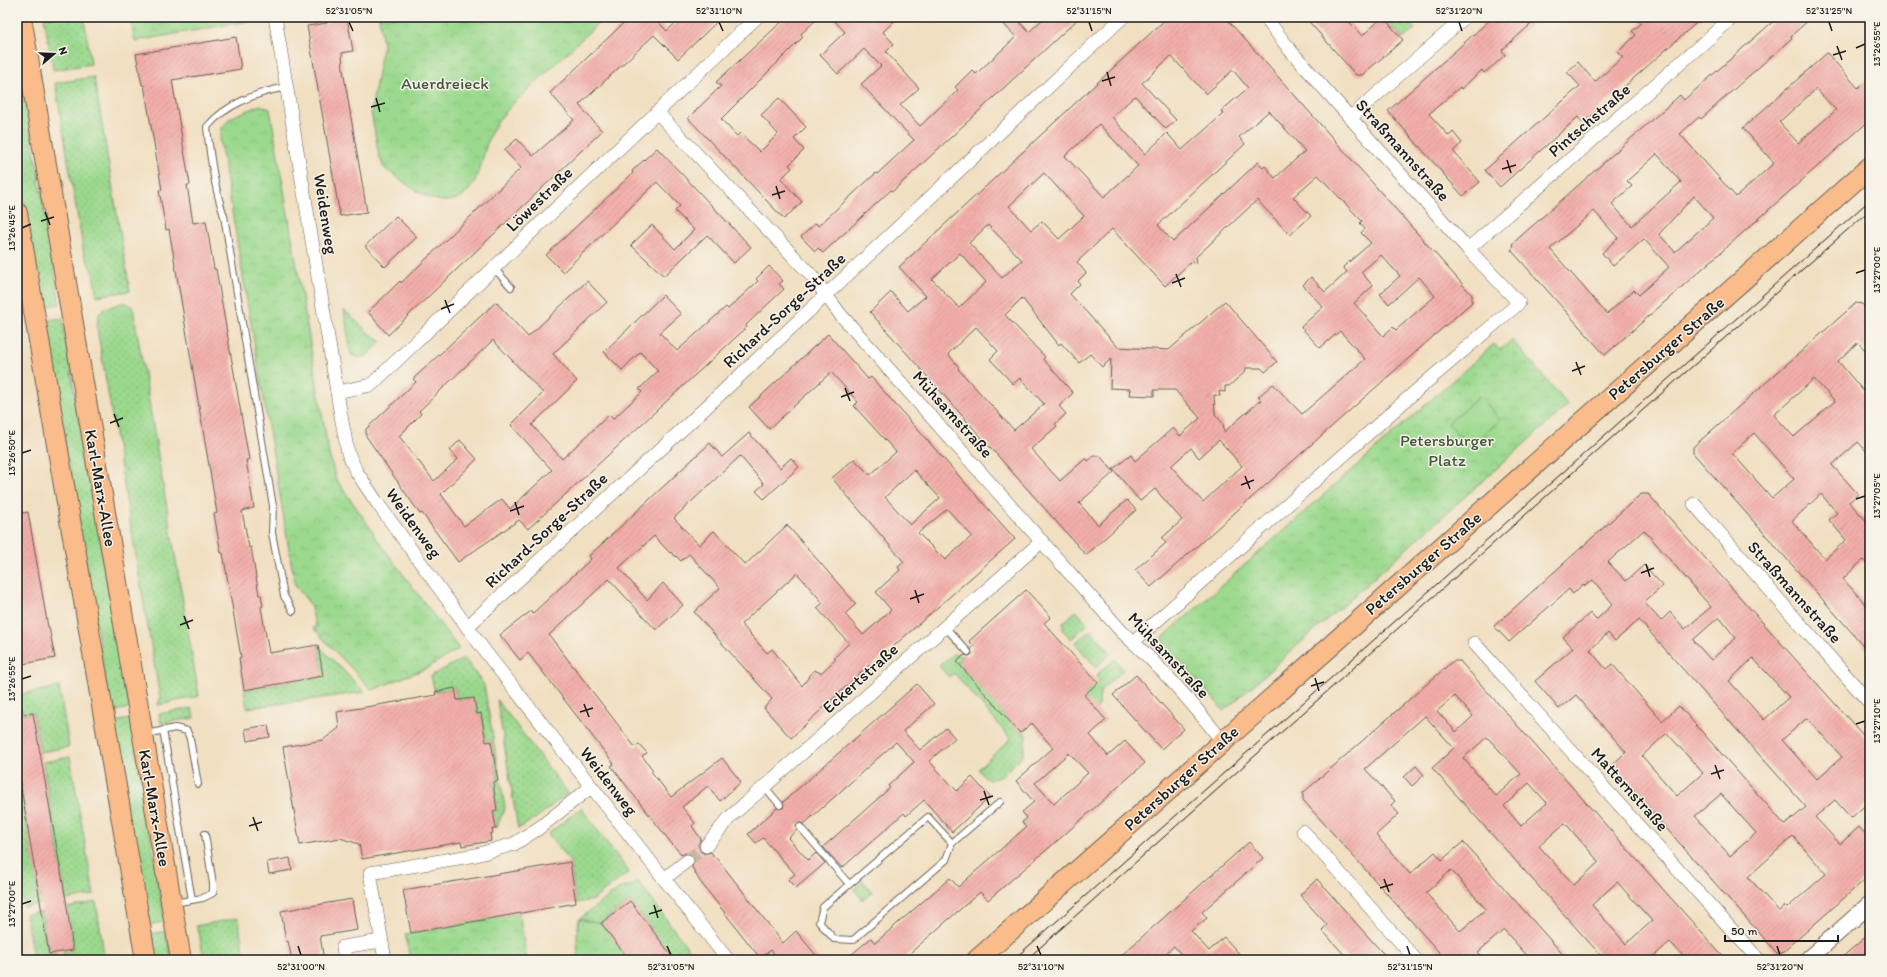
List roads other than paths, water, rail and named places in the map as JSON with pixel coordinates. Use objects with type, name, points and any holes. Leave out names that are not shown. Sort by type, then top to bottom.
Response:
[{"type":"main road","name":"Karl-Marx-Allee","points":[[21,17],[181,960]]},
{"type":"main road","name":"Petersburger Straße","points":[[977,960],[1870,167]]},
{"type":"main road","name":"Karl-Marx-Allee","points":[[17,213],[146,960]]},
{"type":"street","name":"Weidenweg","points":[[275,17],[337,392],[348,453],[356,470],[378,504],[467,626],[591,787],[728,960]]},
{"type":"street","name":"Löwestraße","points":[[337,392],[370,384],[757,17]]},
{"type":"street","name":"Richard-Sorge-Straße","points":[[467,626],[537,564],[826,296],[1123,17]]},
{"type":"street","name":"Straßmannstraße","points":[[1133,642],[1416,391],[1519,303],[1468,249],[1350,118],[1290,50],[1265,17]]},
{"type":"street","points":[[1350,118],[1465,17]]},
{"type":"street","name":"Pintschstraße","points":[[1468,249],[1733,17]]},
{"type":"street","name":"Mühsamstraße","points":[[657,112],[812,276],[840,314],[1122,632],[1206,720],[1222,741]]},
{"type":"street","name":"Straßmannstraße","points":[[1694,504],[1870,703]]},
{"type":"street","name":"Eckertstraße","points":[[706,846],[726,823],[765,787],[1042,541]]},
{"type":"street","name":"Matternstraße","points":[[1474,642],[1759,960]]},
{"type":"street","points":[[384,960],[370,873],[476,855],[514,844],[539,828],[591,787]]},
{"type":"street","points":[[1303,832],[1416,960]]},
{"type":"street","points":[[664,879],[687,861]]},
{"type":"street","points":[[1807,960],[1870,904]]},
{"type":"street","points":[[345,960],[343,948],[381,941]]},
{"type":"lane","points":[[286,87],[266,90],[240,102],[215,117],[207,127],[212,168],[217,196],[224,216],[273,506],[272,533],[284,596],[293,611]]},
{"type":"lane","points":[[493,267],[511,287]]},
{"type":"lane","points":[[945,627],[968,652]]},
{"type":"lane","points":[[143,734],[180,728],[187,731],[190,739],[198,784]]},
{"type":"lane","points":[[163,730],[192,900]]},
{"type":"lane","points":[[765,787],[780,805]]},
{"type":"lane","points":[[952,843],[928,817],[823,907],[819,922],[834,939],[853,940],[946,860],[952,843],[1000,802]]},
{"type":"lane","points":[[800,828],[849,884]]},
{"type":"lane","points":[[171,904],[203,898],[213,893],[213,884],[205,834]]},
{"type":"tunnel","points":[[687,861],[706,846]]},
{"type":"tram line","points":[[1013,960],[1870,200]]},
{"type":"tram line","points":[[1026,960],[1644,409],[1870,210]]},
{"type":"park label","name":"Auerdreieck","points":[[445,83]]},
{"type":"park label","name":"Petersburger Platz","points":[[1447,450]]}]
